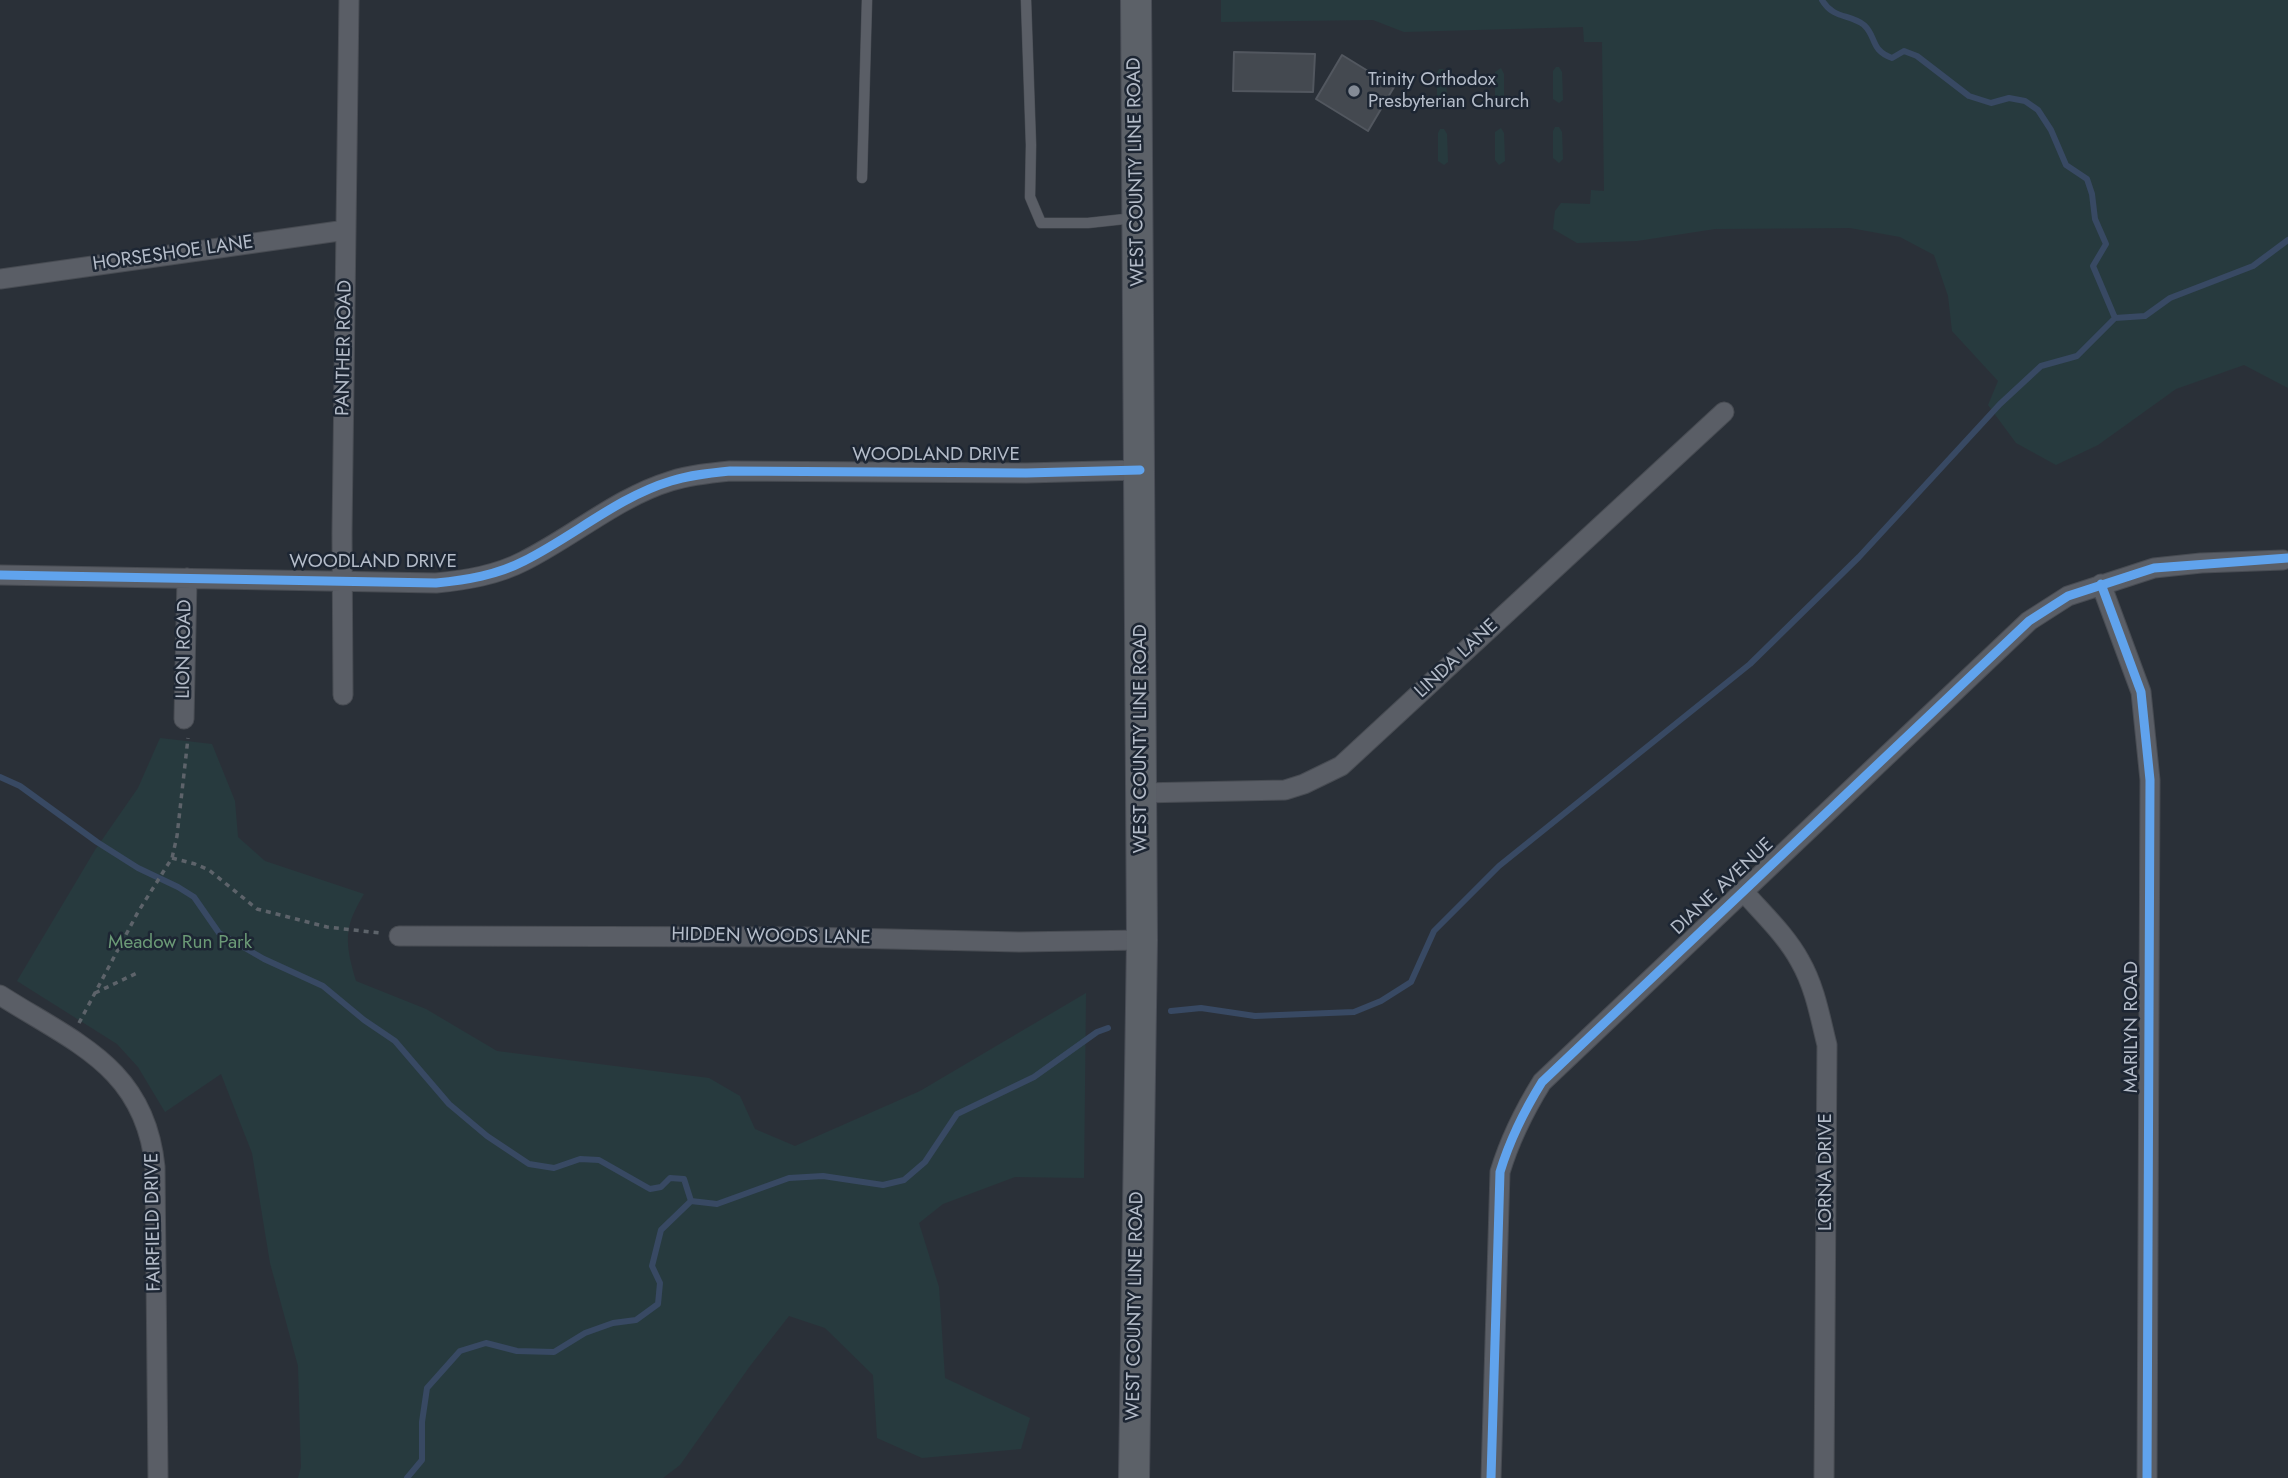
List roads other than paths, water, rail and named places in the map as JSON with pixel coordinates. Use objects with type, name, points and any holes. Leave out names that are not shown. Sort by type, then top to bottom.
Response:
[{"type":"main road","name":"WEST COUNTY LINE ROAD","points":[[1134,1478],[1142,940],[1136,0]]},
{"type":"street","name":"PANTHER ROAD","points":[[343,695],[349,0]]},
{"type":"street","name":"HORSESHOE LANE","points":[[0,279],[346,230]]},
{"type":"street","name":"LINDA LANE","points":[[1140,793],[1285,790],[1341,766],[1724,412]]},
{"type":"street","name":"WOODLAND DRIVE","points":[[0,575],[436,583],[466,580],[524,561],[642,492],[700,474],[730,471],[1140,470]]},
{"type":"street","name":"DIANE AVENUE","points":[[1491,1478],[1500,1172],[1508,1144],[1542,1082],[2029,621],[2068,596],[2154,568],[2283,560]]},
{"type":"street","name":"LION ROAD","points":[[184,719],[187,578]]},
{"type":"street","name":"MARILYN ROAD","points":[[2101,584],[2141,692],[2150,780],[2147,1478]]},
{"type":"street","name":"LORNA DRIVE","points":[[1744,892],[1801,961],[1815,995],[1827,1045],[1824,1478]]},
{"type":"street","name":"HIDDEN WOODS LANE","points":[[399,936],[805,937],[1019,942],[1142,940]]},
{"type":"street","name":"FAIRFIELD DRIVE","points":[[0,995],[101,1060],[128,1088],[145,1119],[153,1146],[155,1167],[158,1478]]},
{"type":"lane","points":[[862,178],[867,0]]},
{"type":"lane","points":[[1026,0],[1030,197],[1041,223],[1088,223],[1138,217]]},
{"type":"waterway","points":[[1822,0],[1836,13],[1864,25],[1885,55],[1892,58],[1904,51],[1917,56],[1969,96],[1991,103],[2009,98],[2025,101],[2038,110],[2051,130],[2066,165],[2087,179],[2095,219],[2106,244],[2093,266],[2115,318]]},
{"type":"waterway","points":[[1171,1011],[1201,1008],[1255,1016],[1354,1012],[1381,1001],[1411,982],[1434,931],[1499,866],[1750,664],[1859,557],[2000,404],[2041,366],[2077,356],[2115,318],[2145,316],[2170,298],[2253,266],[2288,240]]},
{"type":"waterway","points":[[0,777],[20,786],[138,868],[194,897],[219,933],[264,959],[323,986],[364,1020],[395,1041],[449,1104],[487,1136],[529,1164],[554,1168],[580,1159],[599,1160],[650,1189],[661,1187],[670,1178],[684,1179],[691,1201]]},
{"type":"waterway","points":[[407,1478],[422,1460],[422,1422],[427,1388],[460,1351],[486,1343],[517,1351],[554,1352],[585,1333],[613,1323],[636,1320],[658,1304],[660,1283],[652,1266],[661,1230],[691,1201],[717,1204],[789,1178],[823,1176],[883,1185],[904,1180],[925,1162],[957,1114],[1034,1077],[1097,1032],[1108,1028]]},
{"type":"place","name":"Trinity Orthodox Presbyterian Church","points":[[1354,91]]},
{"type":"park label","name":"Meadow Run Park","points":[[180,943]]}]
